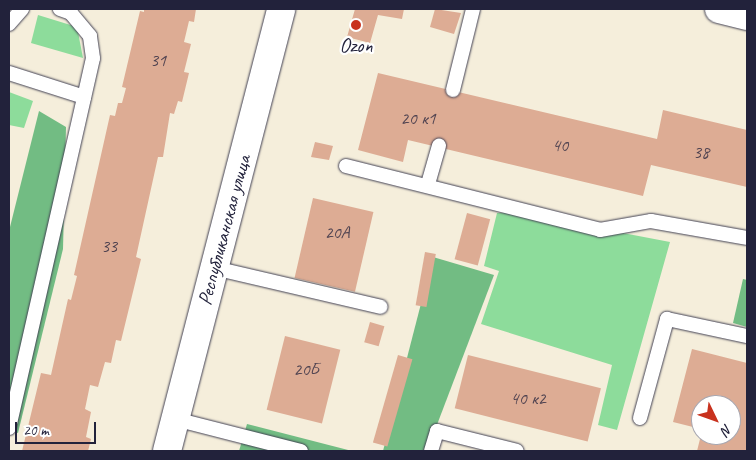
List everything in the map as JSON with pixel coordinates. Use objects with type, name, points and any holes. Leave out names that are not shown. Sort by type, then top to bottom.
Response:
[{"type":"street","name":"Республиканская улица","points":[[166,451],[281,9]]},
{"type":"lane","points":[[9,428],[93,58],[90,36],[71,13],[60,9]]},
{"type":"lane","points":[[453,90],[473,9]]},
{"type":"lane","points":[[9,73],[84,97]]},
{"type":"lane","points":[[428,184],[439,146]]},
{"type":"lane","points":[[346,166],[428,184],[600,230],[651,221],[747,238]]},
{"type":"lane","points":[[214,268],[381,307]]},
{"type":"lane","points":[[640,418],[667,319],[747,336]]},
{"type":"lane","points":[[175,419],[301,451]]},
{"type":"lane","points":[[431,451],[436,432],[517,451]]},
{"type":"green space","points":[[38,15],[77,27],[83,58],[31,43]]},
{"type":"green space","points":[[9,92],[33,101],[24,128],[9,125]]},
{"type":"green space","points":[[39,111],[66,127],[63,249],[18,433],[9,430],[9,231]]},
{"type":"green space","points":[[513,212],[670,242],[617,430],[598,425],[612,365],[481,324],[499,271],[484,266],[497,213]]},
{"type":"green space","points":[[433,257],[494,275],[427,451],[383,451]]},
{"type":"green space","points":[[743,279],[747,280],[747,327],[733,323]]},
{"type":"green space","points":[[247,424],[352,451],[239,451]]},
{"type":"building","points":[[144,9],[196,9],[194,22],[189,21],[184,42],[191,44],[184,72],[189,73],[182,102],[178,101],[174,114],[170,113],[163,157],[158,157],[136,257],[141,259],[121,341],[116,340],[111,363],[105,362],[98,387],[90,385],[85,409],[91,412],[86,437],[91,439],[88,451],[22,451],[41,373],[51,375],[68,299],[71,300],[77,276],[74,275],[110,115],[115,116],[118,103],[122,103],[126,88],[122,87],[140,11],[144,12]]},
{"type":"building","points":[[355,9],[404,9],[402,19],[378,15],[370,43],[347,37]]},
{"type":"building","points":[[435,9],[461,13],[454,34],[430,27]]},
{"type":"building","points":[[378,73],[657,139],[663,110],[747,130],[747,187],[651,165],[643,196],[408,140],[403,162],[358,150]]},
{"type":"building","points":[[315,142],[333,146],[329,160],[311,157]]},
{"type":"building","points":[[313,198],[373,212],[355,292],[295,278]]},
{"type":"building","points":[[467,213],[490,219],[478,266],[455,259]]},
{"type":"building","points":[[425,252],[436,254],[426,307],[416,305]]},
{"type":"building","points":[[370,322],[384,326],[379,346],[364,342]]},
{"type":"building","points":[[285,336],[340,350],[322,424],[267,410]]},
{"type":"building","points":[[692,349],[747,363],[747,451],[697,451],[698,445],[741,445],[741,395],[691,395],[691,426],[673,422]]},
{"type":"building","points":[[398,355],[412,359],[387,447],[373,442]]},
{"type":"building","points":[[468,355],[601,388],[588,442],[455,408]]},
{"type":"place","name":"Ozon","points":[[356,25]]}]
